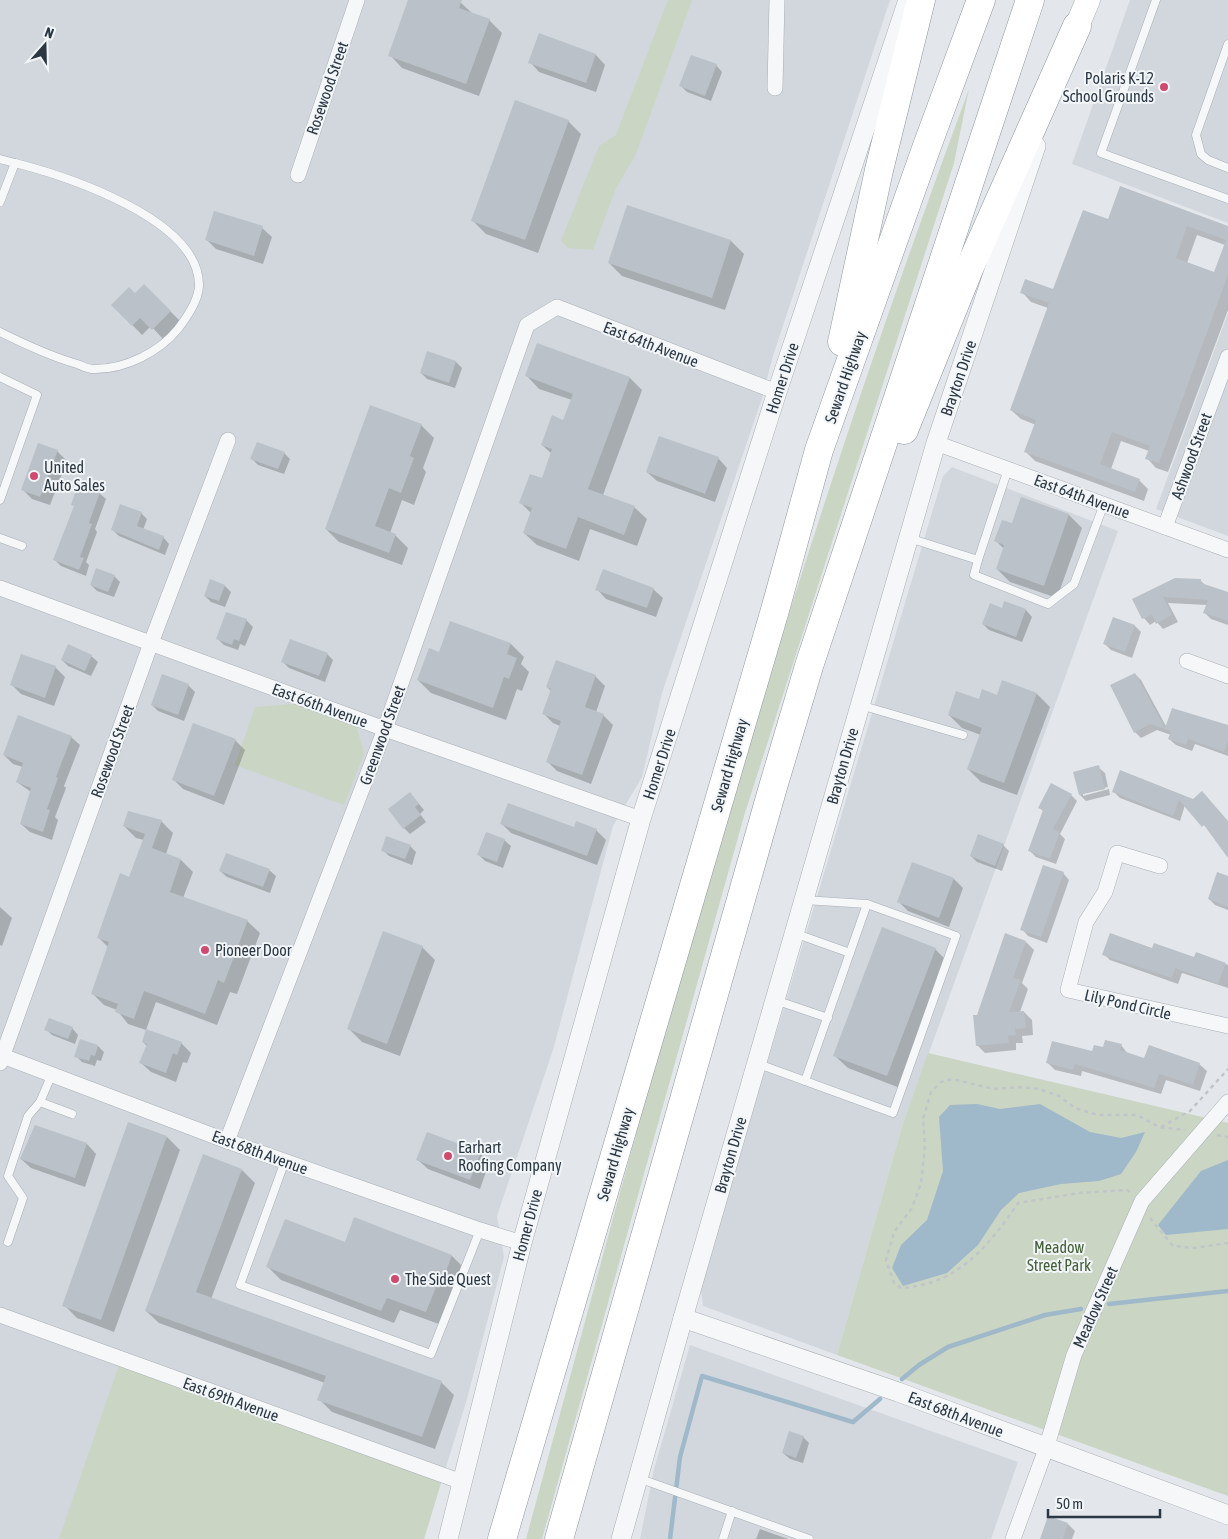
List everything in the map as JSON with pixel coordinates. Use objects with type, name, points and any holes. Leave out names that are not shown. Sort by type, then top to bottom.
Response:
[{"type":"highway","points":[[819,450],[879,170],[921,0]]},
{"type":"highway","name":"Seward Highway","points":[[502,1539],[772,620],[819,450],[981,0]]},
{"type":"highway","points":[[559,1539],[809,666],[1030,0]]},
{"type":"highway","points":[[809,666],[969,269],[1077,26]]},
{"type":"main road","name":"Brayton Drive","points":[[1077,26],[1088,0]]},
{"type":"street","name":"Rosewood Street","points":[[298,175],[357,0]]},
{"type":"street","points":[[775,88],[777,0]]},
{"type":"street","name":"Homer Drive","points":[[448,1539],[522,1243],[641,819],[777,392],[908,0]]},
{"type":"street","name":"Brayton Drive","points":[[621,1539],[756,1063],[936,443],[1077,26]]},
{"type":"street","name":"East 64th Avenue","points":[[527,325],[557,307],[777,392]]},
{"type":"street","name":"Greenwood Street","points":[[227,1141],[385,729],[527,325]]},
{"type":"street","name":"Ashwood Street","points":[[1165,527],[1228,357]]},
{"type":"street","name":"Rosewood Street","points":[[1,1058],[151,643],[228,440]]},
{"type":"street","name":"East 64th Avenue","points":[[936,443],[1228,550]]},
{"type":"street","name":"East 66th Avenue","points":[[0,588],[385,729],[641,819]]},
{"type":"street","points":[[1187,661],[1228,676]]},
{"type":"street","name":"Lily Pond Circle","points":[[1160,866],[1117,853],[1105,892],[1086,922],[1068,990],[1228,1026]]},
{"type":"street","name":"East 68th Avenue","points":[[1,1058],[52,1074],[227,1141],[522,1243]]},
{"type":"street","name":"Meadow Street","points":[[1013,1539],[1046,1449],[1074,1355],[1140,1206],[1228,1102]]},
{"type":"street","name":"East 69th Avenue","points":[[0,1315],[462,1482]]},
{"type":"street","name":"East 68th Avenue","points":[[683,1318],[898,1392],[1046,1449],[1228,1515]]},
{"type":"lane","points":[[1156,0],[1101,153],[1228,200]]},
{"type":"lane","points":[[1228,44],[1196,135],[1201,154],[1208,160],[1228,168]]},
{"type":"lane","points":[[0,159],[42,169],[107,193],[152,217],[186,251],[196,268],[199,285],[192,308],[177,330],[154,352],[118,366],[94,370],[46,354],[0,332]]},
{"type":"lane","points":[[0,202],[16,163]]},
{"type":"lane","points":[[0,378],[37,395],[0,500]]},
{"type":"lane","points":[[1008,469],[974,575],[1048,604],[1074,584],[1104,504]]},
{"type":"lane","points":[[0,538],[22,546]]},
{"type":"lane","points":[[908,538],[978,560]]},
{"type":"lane","points":[[860,705],[963,735]]},
{"type":"lane","points":[[756,1063],[893,1113],[956,936],[867,904],[804,900]]},
{"type":"lane","points":[[805,1081],[867,904]]},
{"type":"lane","points":[[794,934],[850,953]]},
{"type":"lane","points":[[775,1000],[828,1018]]},
{"type":"lane","points":[[8,1242],[23,1198],[8,1176],[28,1116],[40,1102],[52,1074]]},
{"type":"lane","points":[[40,1102],[72,1114]]},
{"type":"lane","points":[[285,1161],[240,1285],[430,1354],[480,1230]]},
{"type":"lane","points":[[638,1478],[809,1539]]},
{"type":"lane","points":[[723,1539],[732,1511]]},
{"type":"path","points":[[1228,1068],[1190,1111],[1159,1127],[1138,1114],[1098,1115],[1076,1108],[1059,1096],[1039,1089],[1020,1087],[994,1089],[952,1079],[941,1082],[931,1092],[923,1119],[922,1132],[925,1146],[921,1183],[912,1208],[894,1232],[886,1260],[894,1283],[901,1288],[918,1288],[943,1278],[963,1267],[982,1252],[1018,1203],[1079,1192],[1127,1190],[1173,1246],[1194,1248],[1228,1243]]},
{"type":"shaded area","points":[[0,0],[890,0],[773,356],[762,398],[662,693],[642,777],[613,826],[553,1050],[497,1216],[504,1257],[467,1399],[424,1539],[0,1539]]},
{"type":"shaded area","name":"Polaris K-12 School Grounds","points":[[1130,0],[1228,0],[1228,223],[1072,164]]},
{"type":"shaded area","points":[[1228,313],[1228,536],[1156,509]]},
{"type":"shaded area","points":[[952,467],[1118,531],[901,1130],[837,1355],[703,1306],[700,1283],[758,1078],[763,1077],[943,476]]},
{"type":"shaded area","points":[[690,1345],[1018,1462],[991,1539],[640,1539],[654,1469]]},
{"type":"green space","points":[[668,0],[692,0],[636,154],[616,188],[593,250],[568,248],[561,241],[599,146],[616,135]]},
{"type":"green space","points":[[969,89],[954,163],[744,816],[542,1539],[526,1539],[655,1066],[764,695],[819,521],[877,348]]},
{"type":"green space","points":[[294,704],[356,725],[364,754],[344,805],[235,765],[255,707]]},
{"type":"green space","name":"Meadow Street Park","points":[[928,1053],[1228,1123],[1228,1496],[837,1355],[901,1130]]},
{"type":"green space","points":[[120,1362],[442,1478],[424,1539],[59,1539]]},
{"type":"water","points":[[977,1104],[1000,1109],[1040,1104],[1090,1132],[1121,1138],[1145,1132],[1136,1152],[1121,1174],[1099,1181],[1061,1184],[1019,1193],[1001,1210],[978,1245],[947,1273],[903,1286],[892,1268],[901,1245],[927,1220],[943,1171],[939,1117],[950,1105]]},
{"type":"water","points":[[1228,1160],[1228,1229],[1166,1235],[1158,1225],[1201,1171]]},
{"type":"building","points":[[408,0],[462,0],[459,8],[490,19],[466,84],[388,56]]},
{"type":"building","points":[[539,33],[596,54],[586,83],[528,63]]},
{"type":"building","points":[[691,55],[717,64],[705,96],[679,86]]},
{"type":"building","points":[[515,100],[569,120],[525,240],[471,221]]},
{"type":"building","points":[[1120,186],[1228,226],[1228,275],[1159,463],[1145,459],[1150,446],[1112,432],[1100,464],[1140,479],[1135,492],[1024,452],[1036,420],[1010,410],[1049,303],[1020,293],[1025,279],[1053,289],[1083,210],[1108,219]],"holes":[[[1187,226],[1226,240],[1214,272],[1176,258]]]},
{"type":"building","points":[[627,205],[731,240],[712,298],[608,263]]},
{"type":"building","points":[[214,211],[263,226],[254,256],[205,240]]},
{"type":"building","points":[[144,284],[171,311],[152,330],[140,318],[132,326],[111,305],[129,287],[135,293]]},
{"type":"building","points":[[537,343],[630,377],[588,489],[635,506],[624,535],[578,517],[566,549],[523,533],[532,508],[519,503],[530,474],[542,478],[552,449],[541,445],[552,415],[563,420],[573,394],[525,376]]},
{"type":"building","points":[[427,351],[456,361],[449,383],[420,373]]},
{"type":"building","points":[[370,405],[422,424],[410,456],[414,458],[401,493],[389,488],[375,526],[396,534],[389,553],[325,529]]},
{"type":"building","points":[[659,436],[719,457],[705,494],[646,472]]},
{"type":"building","points":[[257,442],[285,452],[278,469],[250,459]]},
{"type":"building","points":[[38,443],[58,450],[40,497],[21,490]]},
{"type":"building","points":[[78,484],[100,492],[89,523],[92,524],[80,557],[84,558],[79,570],[53,560],[74,506],[71,505]]},
{"type":"building","points":[[1021,497],[1069,514],[1044,586],[996,569],[1004,545],[994,541],[1002,520],[1012,523]]},
{"type":"building","points":[[120,504],[142,512],[137,526],[164,536],[159,550],[111,530]]},
{"type":"building","points":[[96,568],[115,575],[108,592],[90,585]]},
{"type":"building","points":[[603,569],[654,588],[647,608],[595,590]]},
{"type":"building","points":[[1175,578],[1201,579],[1201,583],[1228,592],[1228,621],[1203,613],[1208,600],[1163,597],[1172,615],[1156,624],[1152,615],[1142,619],[1132,599]]},
{"type":"building","points":[[210,579],[225,585],[219,601],[204,596]]},
{"type":"building","points":[[1004,601],[1026,609],[1016,637],[982,624],[990,603],[1002,608]]},
{"type":"building","points":[[226,612],[247,619],[239,641],[234,639],[232,645],[216,639]]},
{"type":"building","points":[[1113,617],[1135,625],[1125,652],[1103,644]]},
{"type":"building","points":[[450,621],[511,643],[507,654],[517,658],[509,679],[504,677],[493,708],[417,680],[429,648],[439,652]]},
{"type":"building","points":[[290,639],[328,653],[319,676],[281,662]]},
{"type":"building","points":[[68,644],[92,655],[85,671],[61,660]]},
{"type":"building","points":[[21,654],[56,666],[45,698],[10,685]]},
{"type":"building","points":[[556,660],[596,675],[585,707],[604,714],[582,775],[546,762],[561,721],[542,714],[551,689],[546,687]]},
{"type":"building","points":[[1135,673],[1165,728],[1172,708],[1228,725],[1228,741],[1224,752],[1188,739],[1186,745],[1168,739],[1171,731],[1150,724],[1134,733],[1110,685]]},
{"type":"building","points":[[162,674],[189,684],[178,715],[151,705]]},
{"type":"building","points":[[1002,680],[1037,693],[1004,783],[967,769],[982,728],[948,715],[956,691],[979,699],[982,689],[997,695]]},
{"type":"building","points":[[18,715],[72,736],[56,777],[58,778],[47,809],[50,810],[43,832],[20,824],[31,788],[16,782],[23,763],[3,755]]},
{"type":"building","points":[[193,723],[236,739],[214,796],[172,780]]},
{"type":"building","points":[[1099,765],[1105,789],[1079,795],[1073,772]]},
{"type":"building","points":[[1120,770],[1193,799],[1202,791],[1228,821],[1228,858],[1204,825],[1202,827],[1179,800],[1173,816],[1112,792]]},
{"type":"building","points":[[1051,783],[1072,794],[1053,829],[1060,832],[1050,859],[1028,851],[1043,810],[1038,808]]},
{"type":"building","points":[[410,792],[419,804],[415,807],[421,815],[403,829],[388,809]]},
{"type":"building","points":[[508,803],[574,827],[576,821],[597,829],[587,856],[500,824]]},
{"type":"building","points":[[128,811],[162,820],[152,848],[181,859],[170,892],[248,920],[224,983],[218,980],[205,1014],[144,991],[134,1019],[115,1012],[118,1004],[91,994],[109,942],[97,938],[120,873],[129,877],[145,834],[123,826]]},
{"type":"building","points":[[486,832],[505,839],[497,862],[477,855]]},
{"type":"building","points":[[978,834],[1004,844],[995,866],[970,856]]},
{"type":"building","points":[[386,836],[411,845],[405,859],[381,851]]},
{"type":"building","points":[[226,853],[270,869],[263,887],[219,871]]},
{"type":"building","points":[[912,862],[954,878],[939,918],[897,902]]},
{"type":"building","points":[[1043,865],[1064,872],[1041,937],[1020,930]]},
{"type":"building","points":[[1217,872],[1228,876],[1228,907],[1208,899]]},
{"type":"building","points":[[882,927],[936,948],[887,1076],[833,1056]]},
{"type":"building","points":[[383,931],[423,946],[387,1044],[347,1029]]},
{"type":"building","points":[[1005,933],[1026,941],[1013,978],[1021,980],[1009,1012],[1024,1011],[1026,1028],[1015,1029],[1016,1035],[1008,1036],[1009,1043],[976,1046],[973,1015],[977,1015]]},
{"type":"building","points":[[1110,933],[1152,948],[1154,943],[1194,957],[1196,952],[1226,963],[1218,984],[1175,968],[1172,978],[1102,955]]},
{"type":"building","points":[[49,1018],[73,1027],[68,1039],[44,1030]]},
{"type":"building","points":[[146,1029],[182,1042],[177,1055],[173,1053],[166,1073],[139,1063],[147,1044],[142,1042]]},
{"type":"building","points":[[80,1039],[98,1045],[95,1056],[91,1055],[89,1061],[74,1057]]},
{"type":"building","points":[[1105,1040],[1122,1044],[1120,1050],[1144,1058],[1149,1045],[1200,1063],[1193,1085],[1159,1074],[1154,1088],[1075,1064],[1073,1070],[1046,1063],[1052,1041],[1092,1051],[1094,1045],[1103,1047]]},
{"type":"building","points":[[128,1122],[167,1136],[101,1320],[62,1306]]},
{"type":"building","points":[[35,1125],[87,1143],[75,1178],[20,1159]]},
{"type":"building","name":"Earhart Roofing Company","points":[[427,1132],[481,1152],[470,1180],[416,1160]]},
{"type":"building","points":[[203,1154],[242,1169],[196,1292],[442,1381],[422,1437],[317,1400],[326,1376],[145,1311]]},
{"type":"building","points":[[354,1217],[452,1255],[440,1288],[436,1287],[426,1312],[387,1298],[381,1311],[266,1267],[285,1219],[345,1242]]},
{"type":"building","points":[[789,1431],[804,1436],[796,1458],[782,1453]]},
{"type":"building","points":[[1048,1516],[1068,1523],[1063,1539],[1040,1539]]},
{"type":"waterway","points":[[1109,1304],[1228,1291]]},
{"type":"waterway","points":[[902,1379],[919,1365],[948,1347],[1045,1315],[1081,1309]]},
{"type":"waterway","points":[[670,1539],[680,1457],[702,1376],[853,1422],[880,1399]]},
{"type":"place","name":"Polaris K-12 School Grounds","points":[[1164,87]]},
{"type":"place","name":"United Auto Sales","points":[[34,476]]},
{"type":"place","name":"Pioneer Door","points":[[205,950]]},
{"type":"place","name":"Earhart Roofing Company","points":[[448,1156]]},
{"type":"place","name":"The Side Quest","points":[[395,1279]]}]
